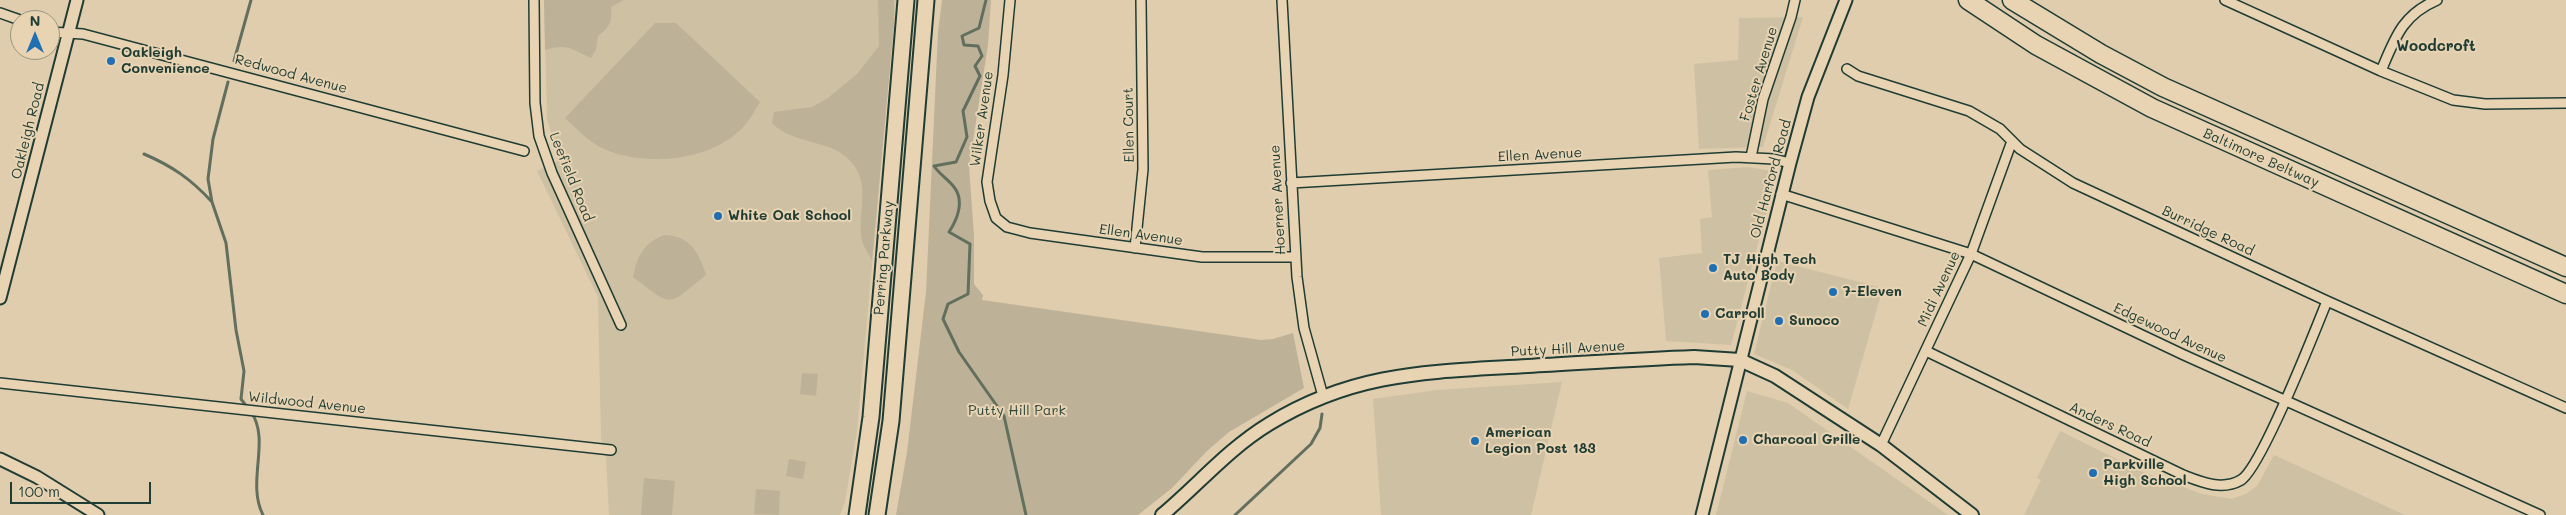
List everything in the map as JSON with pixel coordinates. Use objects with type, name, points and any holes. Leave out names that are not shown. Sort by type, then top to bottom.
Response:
[{"type":"highway","name":"Baltimore Beltway","points":[[1968,0],[2036,45],[2152,108],[2566,294]]},
{"type":"highway","name":"Baltimore Beltway","points":[[2012,0],[2101,54],[2163,87],[2566,267]]},
{"type":"main road","name":"Perring Parkway","points":[[857,515],[867,452],[906,0]]},
{"type":"main road","name":"Perring Parkway","points":[[877,515],[881,499],[891,421],[926,0]]},
{"type":"main road","name":"Putty Hill Avenue","points":[[1162,515],[1239,444],[1274,420],[1323,396],[1378,379],[1411,374],[1709,356],[1740,360],[1791,385],[1881,445],[1972,515]]},
{"type":"main road","points":[[848,515],[867,452]]},
{"type":"main road","points":[[881,499],[881,515]]},
{"type":"street","name":"Oakleigh Road","points":[[0,298],[77,0]]},
{"type":"street","name":"Leefield Road","points":[[534,0],[534,103],[539,136],[552,173],[621,325]]},
{"type":"street","name":"Wilker Avenue","points":[[1010,0],[1003,74],[987,182],[990,201],[996,218],[1015,230]]},
{"type":"street","name":"Ellen Court","points":[[1135,248],[1143,169],[1142,0]]},
{"type":"street","name":"Hoerner Avenue","points":[[1282,0],[1295,257],[1304,328],[1323,396]]},
{"type":"street","name":"Foster Avenue","points":[[1751,157],[1762,99],[1791,17],[1795,0]]},
{"type":"street","name":"Old Harford Road","points":[[1702,515],[1808,97],[1846,0]]},
{"type":"street","points":[[2225,0],[2381,71],[2461,102],[2566,103]]},
{"type":"street","points":[[2381,71],[2402,26],[2422,7],[2437,0]]},
{"type":"street","name":"Redwood Avenue","points":[[60,33],[83,34],[99,38],[524,151]]},
{"type":"street","name":"Burridge Road","points":[[1847,69],[1858,76],[1969,111],[2000,129],[2033,159],[2073,183],[2327,302],[2566,408]]},
{"type":"street","name":"Midi Avenue","points":[[1881,445],[1971,254],[2012,141]]},
{"type":"street","name":"Ellen Avenue","points":[[1291,183],[1751,157],[1790,163]]},
{"type":"street","name":"Edgewood Avenue","points":[[1782,194],[1971,254],[2184,355],[2540,515]]},
{"type":"street","name":"Ellen Avenue","points":[[1015,230],[1218,258],[1295,257]]},
{"type":"street","name":"Anders Road","points":[[1926,351],[2160,464],[2197,480],[2220,485],[2240,481],[2252,469],[2285,400],[2327,302]]},
{"type":"street","name":"Wildwood Avenue","points":[[0,383],[611,450]]},
{"type":"street","points":[[0,459],[37,477],[98,515]]},
{"type":"shaded area","name":"White Oak School","points":[[544,0],[896,0],[857,431],[845,502],[840,515],[609,515],[606,456],[601,438],[598,297],[537,171],[559,160],[547,119]]},
{"type":"shaded area","points":[[1803,17],[1763,147],[1699,149],[1694,64],[1738,60],[1739,18]]},
{"type":"shaded area","points":[[1748,167],[1777,172],[1731,345],[1666,341],[1659,258],[1702,253],[1700,219],[1712,217],[1708,170]]},
{"type":"shaded area","points":[[1777,261],[1883,288],[1848,409],[1792,370],[1754,354]]},
{"type":"shaded area","points":[[1562,382],[1531,515],[1381,515],[1373,399],[1437,390]]},
{"type":"shaded area","points":[[1747,391],[1788,403],[1948,515],[1716,515]]},
{"type":"shaded area","name":"Parkville High School","points":[[2060,431],[2145,473],[2202,494],[2231,499],[2246,494],[2257,486],[2274,455],[2405,515],[2024,515],[2041,480],[2037,478]]},
{"type":"green space","points":[[544,0],[624,0],[611,7],[609,24],[598,36],[596,50],[591,58],[564,47],[545,50]]},
{"type":"green space","points":[[878,0],[894,0],[894,24],[872,261],[863,244],[861,234],[861,183],[859,173],[853,164],[835,150],[791,135],[772,123],[774,112],[812,107],[828,98],[857,74],[879,46]]},
{"type":"green space","name":"Putty Hill Park","points":[[942,0],[991,0],[988,45],[969,166],[974,236],[974,284],[983,295],[982,300],[1261,340],[1273,339],[1293,333],[1304,388],[1229,432],[1207,451],[1172,488],[1138,515],[896,515],[907,452],[926,292],[938,32]]},
{"type":"green space","points":[[655,23],[676,23],[760,102],[743,127],[730,139],[713,148],[675,158],[635,158],[616,154],[600,147],[565,118]]},
{"type":"green space","points":[[664,235],[681,238],[687,242],[696,252],[706,275],[676,298],[670,300],[656,294],[633,277],[642,251],[651,242]]},
{"type":"green space","points":[[802,373],[818,374],[816,396],[800,394]]},
{"type":"green space","points":[[789,459],[806,462],[803,479],[786,476]]},
{"type":"green space","points":[[644,478],[675,481],[672,515],[641,515]]},
{"type":"green space","points":[[756,489],[780,491],[779,515],[754,514]]},
{"type":"waterway","points":[[234,61],[251,0]]},
{"type":"waterway","points":[[986,0],[979,28],[962,36],[964,45],[978,46],[982,56],[975,66],[980,76],[963,111],[967,137],[956,162],[934,166],[954,187],[959,198],[959,210],[949,232],[970,244],[968,294],[948,304],[943,319],[959,352],[1004,416],[1026,515]]},
{"type":"waterway","points":[[228,82],[213,139],[208,179],[212,202],[226,243],[236,330],[244,371],[241,399],[247,407]]},
{"type":"waterway","points":[[144,154],[181,174],[212,202]]},
{"type":"waterway","points":[[251,412],[257,423],[259,435],[257,489],[258,502],[263,515]]},
{"type":"waterway","points":[[1235,515],[1311,444],[1320,428],[1322,414]]},
{"type":"place","name":"Oakleigh Convenience","points":[[111,61]]},
{"type":"place","name":"White Oak School","points":[[718,216]]},
{"type":"place","name":"TJ High Tech Auto Body","points":[[1713,268]]},
{"type":"place","name":"7-Eleven","points":[[1833,292]]},
{"type":"place","name":"Carroll","points":[[1705,314]]},
{"type":"place","name":"Sunoco","points":[[1779,321]]},
{"type":"place","name":"Charcoal Grille","points":[[1743,440]]},
{"type":"place","name":"American Legion Post 183","points":[[1475,441]]},
{"type":"place","name":"Parkville High School","points":[[2093,473]]},
{"type":"district","name":"Woodcroft","points":[[2436,46]]}]
